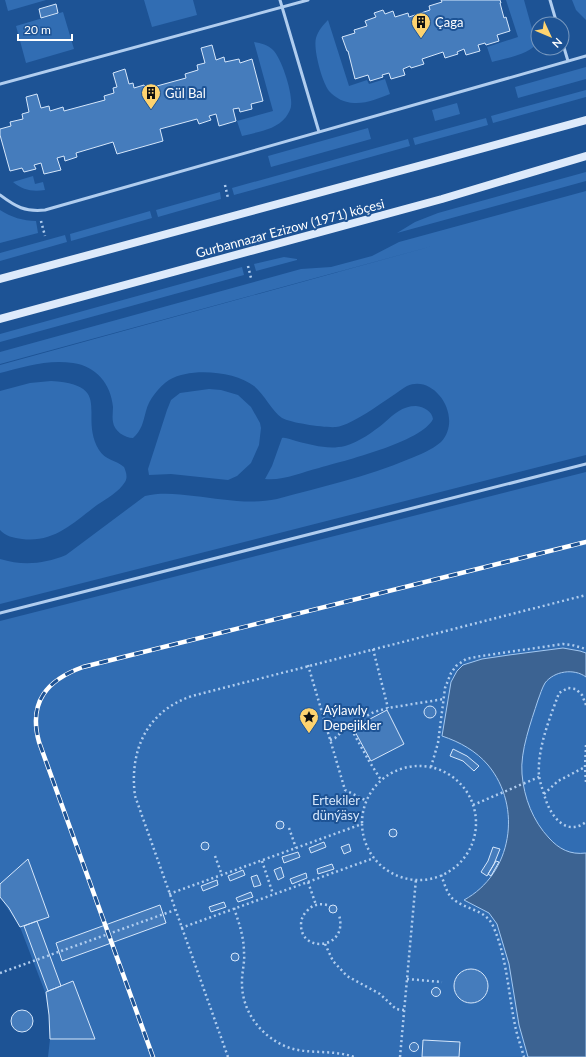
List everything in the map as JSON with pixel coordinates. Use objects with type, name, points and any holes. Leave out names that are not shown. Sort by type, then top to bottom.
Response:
[{"type":"street","name":"Gurbannazar Ezizow (1971) köçesi","points":[[0,279],[586,120]]},
{"type":"street","name":"Gurbannazar Ezizow (1971) köçesi","points":[[0,319],[442,199],[586,156]]},
{"type":"lane","points":[[280,0],[319,132]]},
{"type":"lane","points":[[0,84],[308,0]]},
{"type":"lane","points":[[550,0],[555,16]]},
{"type":"lane","points":[[566,56],[568,61]]},
{"type":"lane","points":[[0,195],[21,208],[32,211],[39,210],[586,56]]},
{"type":"lane","points":[[0,613],[586,464]]},
{"type":"path","points":[[225,185],[228,198]]},
{"type":"path","points":[[39,210],[45,236]]},
{"type":"path","points":[[248,266],[251,278]]},
{"type":"path","points":[[228,1057],[135,796],[133,776],[135,757],[138,746],[154,720],[167,708],[182,699],[308,665],[586,594]]},
{"type":"path","points":[[431,767],[438,743],[445,688],[456,666],[466,659],[508,651],[563,644],[586,649]]},
{"type":"path","points":[[373,649],[388,708]]},
{"type":"path","points":[[308,665],[345,790],[367,800]]},
{"type":"path","points":[[586,705],[582,695],[576,689],[568,688],[559,693],[543,744],[539,766],[539,777],[548,807],[553,814],[564,825],[578,827],[586,822]]},
{"type":"path","points":[[330,740],[335,738],[349,725],[374,712],[388,708],[444,699]]},
{"type":"path","points":[[349,725],[382,780]]},
{"type":"path","points":[[586,745],[586,784]]},
{"type":"path","points":[[408,767],[431,767],[443,771],[453,777],[468,794],[475,817],[475,829],[468,851],[452,869],[441,875],[430,878],[406,878],[385,868],[374,858],[364,840],[362,816],[370,794],[382,780],[396,770],[408,767]]},
{"type":"path","points":[[544,794],[558,781],[585,767]]},
{"type":"path","points":[[472,804],[539,777]]},
{"type":"path","points":[[169,894],[362,824]]},
{"type":"path","points":[[288,828],[296,848]]},
{"type":"path","points":[[215,856],[222,875]]},
{"type":"path","points":[[181,928],[374,858]]},
{"type":"path","points":[[262,861],[273,894]]},
{"type":"path","points":[[441,875],[448,893],[452,898],[486,916],[493,926],[505,965],[515,1026],[524,1057]]},
{"type":"path","points":[[400,1057],[416,879]]},
{"type":"path","points":[[308,882],[316,905]]},
{"type":"path","points":[[327,905],[316,905],[309,908],[304,913],[301,927],[307,939],[313,943],[320,944],[325,944],[333,940],[341,929],[339,915]]},
{"type":"path","points":[[234,908],[242,931],[244,954],[242,979],[243,998],[249,1014],[257,1025],[272,1039],[292,1048],[307,1051],[337,1052],[354,1057]]},
{"type":"path","points":[[0,972],[175,910]]},
{"type":"path","points":[[325,944],[333,961],[348,976],[356,982],[380,994],[396,1009],[404,1010]]},
{"type":"path","points":[[407,979],[442,982]]},
{"type":"green space","points":[[5,0],[46,0],[8,11]]},
{"type":"green space","points":[[144,0],[193,0],[197,15],[152,27]]},
{"type":"green space","points":[[506,0],[524,0],[530,22],[530,49],[510,58],[492,62],[487,47],[518,37]]},
{"type":"green space","points":[[572,0],[586,0],[586,20],[576,10]]},
{"type":"green space","points":[[63,12],[74,49],[26,63],[16,26]]},
{"type":"green space","points":[[328,20],[349,86],[367,80],[369,84],[385,79],[390,94],[368,102],[354,103],[340,100],[329,91],[326,87],[319,65],[315,43],[318,33]]},
{"type":"green space","points":[[254,42],[269,47],[273,50],[280,61],[289,85],[291,107],[286,117],[272,128],[242,136],[237,121],[273,111]]},
{"type":"green space","points":[[586,67],[586,79],[518,98],[515,87]]},
{"type":"green space","points":[[586,90],[586,97],[493,123],[491,116]]},
{"type":"green space","points":[[457,103],[460,114],[435,121],[432,110]]},
{"type":"green space","points":[[486,118],[488,125],[415,145],[413,138]]},
{"type":"green space","points":[[368,128],[371,139],[271,167],[268,156]]},
{"type":"green space","points":[[408,139],[410,146],[234,195],[232,188]]},
{"type":"green space","points":[[586,172],[586,181],[397,233],[415,222],[438,213]]},
{"type":"green space","points":[[33,176],[35,184],[43,182],[45,190],[28,190],[13,182]]},
{"type":"green space","points":[[586,191],[586,455],[0,604],[0,559],[17,563],[33,563],[66,555],[145,496],[157,494],[176,494],[246,501],[267,501],[277,499],[360,476],[421,454],[441,442],[447,432],[449,421],[443,400],[436,391],[427,386],[417,384],[407,386],[372,410],[352,422],[343,425],[331,427],[300,423],[286,420],[278,415],[258,389],[246,381],[224,374],[200,372],[178,376],[169,380],[162,386],[149,402],[142,426],[133,438],[130,438],[120,433],[115,428],[113,422],[112,399],[106,384],[89,368],[73,363],[54,362],[36,364],[0,373],[0,365],[440,244],[0,364],[0,352],[301,269],[331,267],[372,256],[399,242]]},
{"type":"green space","points":[[220,192],[221,199],[158,217],[156,210]]},
{"type":"green space","points":[[0,210],[17,218],[36,221],[38,233],[0,243]]},
{"type":"green space","points":[[150,211],[152,218],[71,241],[70,234]]},
{"type":"green space","points":[[65,235],[67,242],[0,261],[0,253]]},
{"type":"green space","points":[[284,257],[297,260],[256,271],[254,264]]},
{"type":"green space","points":[[242,267],[244,275],[0,342],[0,334]]},
{"type":"green space","points":[[51,381],[71,384],[83,389],[89,395],[94,437],[99,450],[104,456],[124,467],[126,478],[125,482],[116,492],[71,525],[53,535],[33,539],[16,538],[7,535],[0,530],[0,391],[30,383]]},
{"type":"green space","points":[[209,389],[221,390],[238,395],[251,407],[260,423],[261,428],[259,445],[251,463],[237,476],[228,480],[171,474],[149,475],[148,469],[171,400],[180,393]]},
{"type":"green space","points":[[416,406],[427,410],[433,419],[426,427],[398,443],[345,461],[279,479],[265,479],[272,466],[282,438],[320,446],[345,446],[366,436],[398,411],[406,407]]},
{"type":"green space","name":"Ertekiler dünýäsy","points":[[586,472],[586,1057],[48,1057],[50,1039],[49,1015],[45,992],[20,927],[0,897],[0,621]]},
{"type":"shaded area","points":[[563,648],[586,653],[586,677],[576,672],[564,672],[559,673],[545,683],[538,700],[527,737],[523,756],[522,774],[530,809],[543,831],[561,848],[575,853],[586,853],[586,1057],[528,1057],[519,1025],[509,964],[497,924],[489,913],[464,900],[480,888],[493,874],[502,857],[507,838],[508,819],[506,800],[499,782],[488,765],[478,755],[455,741],[442,736],[451,682],[457,671],[463,665],[482,659]]},
{"type":"building","name":"Çaga","points":[[441,0],[500,0],[504,18],[506,17],[510,31],[497,35],[499,41],[486,45],[485,43],[478,45],[480,51],[466,55],[464,49],[457,52],[458,54],[445,58],[443,52],[422,59],[424,64],[411,68],[410,66],[403,69],[405,75],[391,79],[389,73],[382,75],[383,77],[370,81],[368,75],[355,79],[348,51],[342,37],[355,33],[354,30],[367,26],[365,21],[376,17],[374,13],[383,10],[385,14],[393,11],[395,17],[408,13],[409,17],[430,10],[429,6],[442,2]]},
{"type":"building","points":[[56,4],[58,13],[41,18],[39,9]]},
{"type":"building","name":"Gül Bal","points":[[212,45],[216,60],[224,57],[225,62],[239,59],[240,63],[252,59],[263,101],[251,104],[252,109],[240,112],[239,108],[233,109],[236,121],[219,126],[216,114],[209,116],[211,120],[199,124],[197,119],[160,129],[163,141],[117,154],[113,142],[76,153],[77,157],[65,161],[64,156],[57,158],[61,170],[44,174],[41,163],[34,165],[36,169],[24,172],[22,168],[10,171],[0,135],[0,129],[11,126],[10,122],[23,119],[22,114],[29,112],[26,97],[37,94],[41,108],[49,106],[50,111],[63,107],[64,111],[105,100],[104,96],[114,93],[113,88],[117,87],[113,73],[125,69],[129,84],[133,83],[134,88],[144,85],[146,89],[186,78],[185,74],[198,70],[197,65],[205,63],[201,48]]},
{"type":"building","points":[[430,706],[434,708],[436,712],[434,716],[430,718],[426,716],[424,712],[426,708]]},
{"type":"building","points":[[309,710],[314,715],[309,720],[304,715]]},
{"type":"building","points":[[387,710],[404,744],[371,761],[353,728]]},
{"type":"building","points":[[453,749],[467,756],[479,766],[474,771],[463,761],[450,756]]},
{"type":"building","points":[[278,821],[282,821],[284,825],[282,829],[278,829],[276,827],[276,823]]},
{"type":"building","points":[[391,829],[395,829],[397,833],[395,837],[391,837],[389,835],[389,831]]},
{"type":"building","points":[[203,842],[207,842],[209,846],[207,850],[203,850],[201,848],[201,844]]},
{"type":"building","points":[[324,842],[326,847],[311,853],[309,848]]},
{"type":"building","points":[[349,844],[351,851],[344,854],[341,847]]},
{"type":"building","points":[[493,847],[500,849],[487,876],[481,872],[488,861]]},
{"type":"building","points":[[298,852],[300,857],[284,863],[282,857]]},
{"type":"building","points":[[28,859],[49,917],[20,927],[9,908],[0,897],[0,884]]},
{"type":"building","points":[[496,861],[499,862],[491,876],[488,874]]},
{"type":"building","points":[[332,864],[334,869],[318,874],[317,869]]},
{"type":"building","points":[[281,867],[284,877],[278,880],[274,870]]},
{"type":"building","points":[[243,870],[245,875],[230,881],[228,876]]},
{"type":"building","points":[[306,873],[307,878],[292,884],[290,879]]},
{"type":"building","points":[[257,875],[261,885],[254,887],[251,877]]},
{"type":"building","points":[[217,880],[218,885],[203,891],[201,886]]},
{"type":"building","points":[[251,892],[253,897],[238,902],[236,898]]},
{"type":"building","points":[[224,902],[226,907],[211,912],[209,907]]},
{"type":"building","points":[[160,905],[166,923],[62,961],[56,943]]},
{"type":"building","points":[[331,905],[335,905],[337,909],[335,913],[331,913],[329,911],[329,907]]},
{"type":"building","points":[[37,921],[61,986],[48,991],[24,926]]},
{"type":"building","points":[[233,953],[237,953],[239,957],[237,961],[233,961],[231,959],[231,955]]},
{"type":"building","points":[[474,969],[483,974],[487,979],[487,993],[483,998],[478,1002],[468,1003],[464,1002],[455,993],[454,983],[455,979],[464,970]]},
{"type":"building","points":[[73,981],[95,1039],[50,1039],[46,992]]},
{"type":"building","points":[[434,988],[438,988],[440,992],[438,996],[434,996],[432,994],[432,990]]},
{"type":"building","points":[[22,1010],[30,1013],[33,1021],[30,1029],[22,1032],[14,1029],[11,1021],[14,1013]]},
{"type":"building","points":[[423,1040],[460,1042],[459,1057],[422,1057]]},
{"type":"building","points":[[412,1043],[416,1043],[418,1047],[416,1051],[412,1051],[410,1049],[410,1045]]},
{"type":"railway","points":[[153,1057],[39,742],[36,728],[36,715],[43,694],[59,679],[70,672],[83,667],[586,542]]},
{"type":"place","name":"Çaga","points":[[421,39]]},
{"type":"place","name":"Gül Bal","points":[[151,110]]},
{"type":"place","name":"Aýlawly Depejikler","points":[[309,734]]}]
